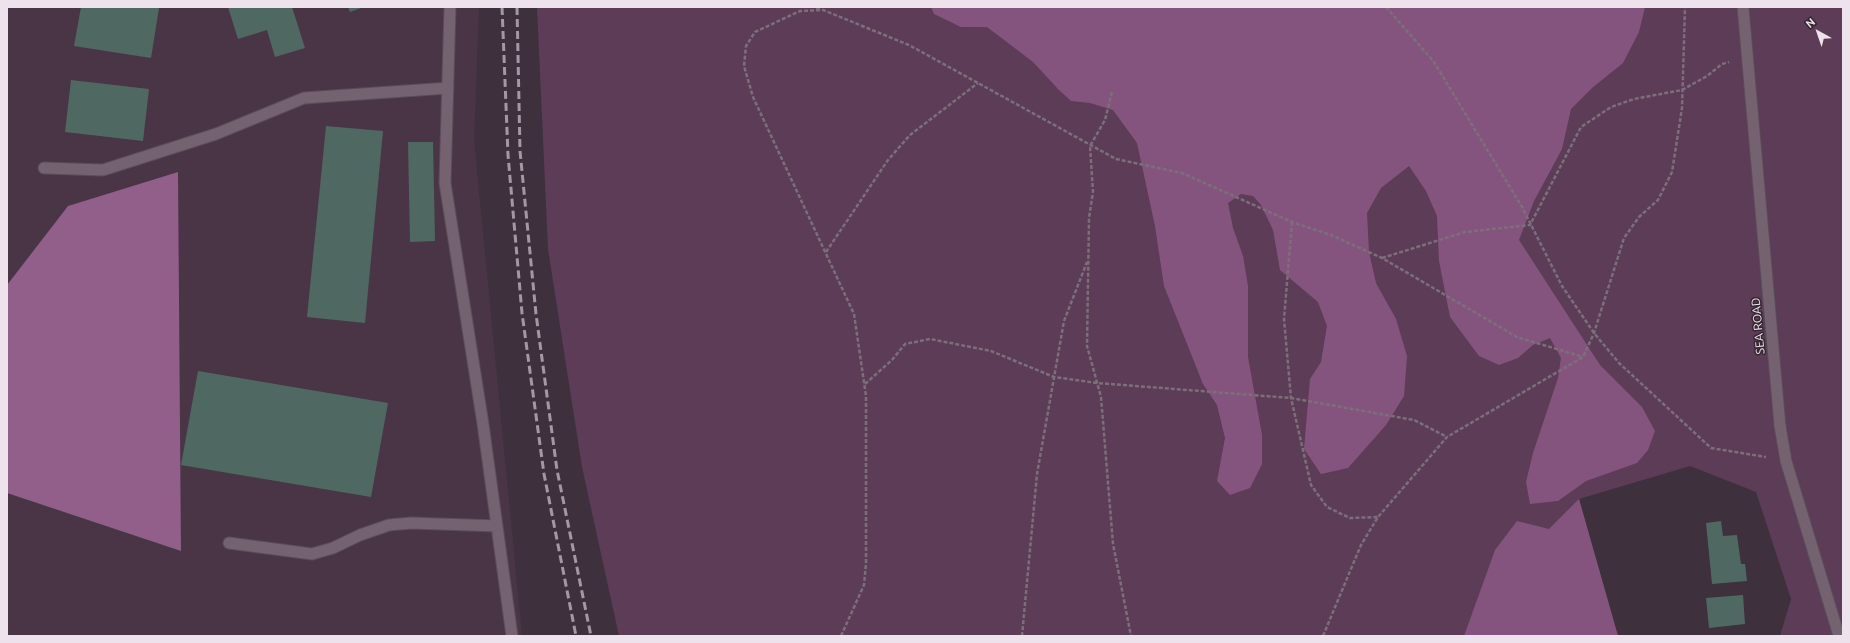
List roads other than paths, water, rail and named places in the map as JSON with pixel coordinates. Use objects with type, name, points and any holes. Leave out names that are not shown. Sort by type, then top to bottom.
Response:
[{"type":"street","points":[[450,7],[445,183],[483,424],[512,636]]},
{"type":"street","name":"SEA ROAD","points":[[1743,7],[1780,426],[1786,461],[1839,636]]},
{"type":"street","points":[[44,168],[103,170],[216,134],[304,98],[448,88]]},
{"type":"street","points":[[229,543],[312,554],[334,548],[360,535],[389,525],[411,523],[497,526]]},
{"type":"railway","points":[[502,7],[508,155],[522,313],[544,474],[576,636]]},
{"type":"railway","points":[[517,7],[520,151],[536,314],[557,470],[591,636]]}]
